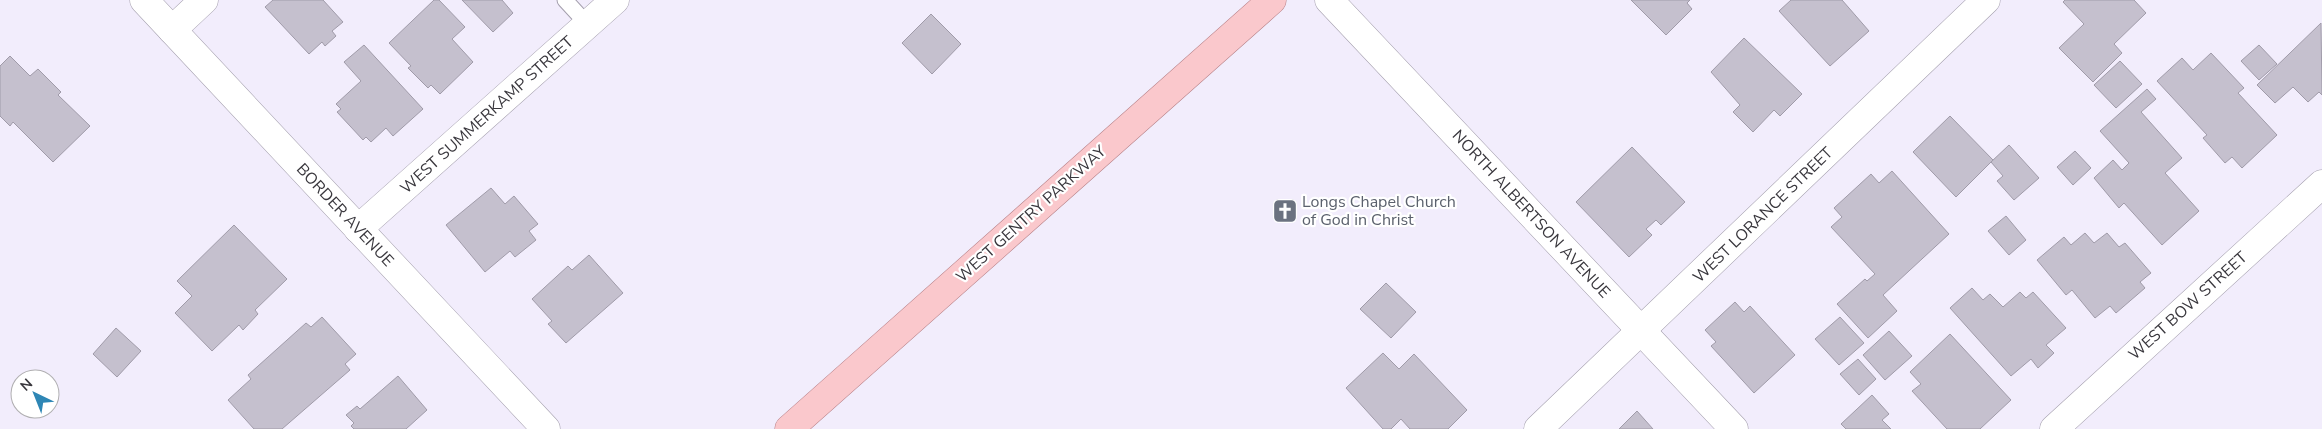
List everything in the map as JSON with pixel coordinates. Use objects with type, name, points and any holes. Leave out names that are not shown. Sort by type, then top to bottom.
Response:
[{"type":"main road","name":"WEST GENTRY PARKWAY","points":[[789,429],[1272,0]]},
{"type":"street","name":"BORDER AVENUE","points":[[144,0],[546,429]]},
{"type":"street","points":[[172,30],[204,0]]},
{"type":"street","name":"WEST SUMMERKAMP STREET","points":[[358,229],[615,0]]},
{"type":"street","name":"NORTH ALBERTSON AVENUE","points":[[1329,0],[1734,429]]},
{"type":"street","name":"WEST LORANCE STREET","points":[[1538,429],[1986,0]]},
{"type":"street","name":"WEST BOW STREET","points":[[2054,429],[2322,184]]},
{"type":"lane","points":[[565,0],[588,25]]},
{"type":"building","points":[[273,0],[323,0],[343,22],[332,31],[336,36],[325,46],[322,42],[309,54],[265,7]]},
{"type":"building","points":[[434,0],[439,0],[465,27],[452,39],[473,62],[440,94],[431,85],[428,88],[408,68],[411,66],[389,43]]},
{"type":"building","points":[[462,0],[502,0],[513,13],[493,32]]},
{"type":"building","points":[[1631,0],[1690,0],[1687,3],[1692,9],[1666,35]]},
{"type":"building","points":[[1791,0],[1842,0],[1869,31],[1830,66],[1779,11]]},
{"type":"building","points":[[2065,0],[2134,0],[2146,13],[2114,44],[2122,53],[2093,82],[2059,48],[2084,24],[2063,2]]},
{"type":"building","points":[[931,14],[961,44],[932,74],[902,43]]},
{"type":"building","points":[[2321,23],[2322,95],[2319,92],[2308,102],[2293,87],[2275,103],[2257,85]]},
{"type":"building","points":[[1744,38],[1802,94],[1780,116],[1774,110],[1753,132],[1733,112],[1740,105],[1711,72]]},
{"type":"building","points":[[364,45],[423,109],[393,136],[386,128],[371,142],[366,137],[363,140],[337,112],[341,109],[336,104],[361,81],[344,62]]},
{"type":"building","points":[[2259,45],[2277,64],[2259,80],[2241,61]]},
{"type":"building","points":[[2211,53],[2244,88],[2238,93],[2277,135],[2242,168],[2232,157],[2225,163],[2203,138],[2207,135],[2157,81],[2182,58],[2193,70]]},
{"type":"building","points":[[10,56],[30,76],[38,69],[61,92],[58,95],[90,126],[53,162],[13,122],[10,126],[0,116],[0,66]]},
{"type":"building","points":[[2120,61],[2142,84],[2116,108],[2094,85]]},
{"type":"building","points":[[2147,89],[2156,99],[2141,112],[2182,158],[2165,173],[2199,211],[2162,245],[2124,203],[2119,208],[2094,178],[2113,160],[2122,170],[2129,163],[2100,131]]},
{"type":"building","points":[[1950,116],[1993,160],[1956,197],[1913,152]]},
{"type":"building","points":[[2009,145],[2039,178],[2014,200],[1997,181],[2003,176],[1991,162]]},
{"type":"building","points":[[1632,147],[1685,202],[1661,225],[1656,220],[1646,229],[1652,235],[1629,257],[1576,202]]},
{"type":"building","points":[[2075,151],[2091,168],[2073,185],[2057,167]]},
{"type":"building","points":[[1892,171],[1949,234],[1883,295],[1897,311],[1868,338],[1837,304],[1865,279],[1867,281],[1875,274],[1831,227],[1842,217],[1834,208],[1871,174],[1879,183]]},
{"type":"building","points":[[491,188],[505,204],[514,196],[538,224],[529,231],[536,240],[515,257],[510,251],[485,272],[446,225]]},
{"type":"building","points":[[2006,216],[2026,240],[2009,255],[1988,231]]},
{"type":"building","points":[[234,225],[287,279],[255,310],[258,314],[243,330],[239,325],[212,351],[175,313],[192,296],[177,281]]},
{"type":"building","points":[[2085,233],[2094,243],[2107,233],[2119,247],[2125,243],[2151,273],[2140,282],[2145,288],[2116,313],[2110,306],[2095,318],[2072,290],[2066,295],[2037,260],[2064,237],[2071,245]]},
{"type":"building","points":[[589,255],[623,293],[566,343],[548,324],[552,321],[532,299],[568,266],[572,270]]},
{"type":"building","points":[[1386,283],[1416,312],[1391,338],[1360,309]]},
{"type":"building","points":[[1972,288],[1983,300],[1990,294],[2003,307],[2020,292],[2026,298],[2033,292],[2066,328],[2046,345],[2054,353],[2038,368],[2031,359],[2011,376],[1950,308]]},
{"type":"building","points":[[1735,302],[1744,312],[1750,306],[1795,355],[1754,393],[1711,346],[1716,342],[1705,330]]},
{"type":"building","points":[[322,317],[356,354],[345,364],[350,370],[282,429],[254,429],[228,400],[251,379],[248,375],[306,323],[311,327]]},
{"type":"building","points":[[1840,317],[1864,343],[1839,365],[1815,339]]},
{"type":"building","points":[[116,328],[141,351],[117,377],[93,354]]},
{"type":"building","points":[[1889,331],[1912,356],[1885,380],[1863,355]]},
{"type":"building","points":[[1950,334],[2011,400],[1980,429],[1947,429],[1912,391],[1921,384],[1910,372]]},
{"type":"building","points":[[1383,353],[1399,369],[1414,354],[1467,410],[1448,429],[1410,429],[1401,419],[1391,429],[1383,429],[1346,388]]},
{"type":"building","points":[[1858,359],[1876,379],[1859,395],[1840,374]]},
{"type":"building","points":[[398,376],[427,410],[406,429],[354,429],[351,426],[354,423],[346,415],[357,406],[360,409]]},
{"type":"building","points":[[1872,395],[1889,414],[1882,420],[1891,429],[1846,429],[1841,424]]},
{"type":"building","points":[[1637,411],[1653,429],[1619,429]]},
{"type":"place","name":"Longs Chapel Church of God in Christ","points":[[1285,211]]}]
